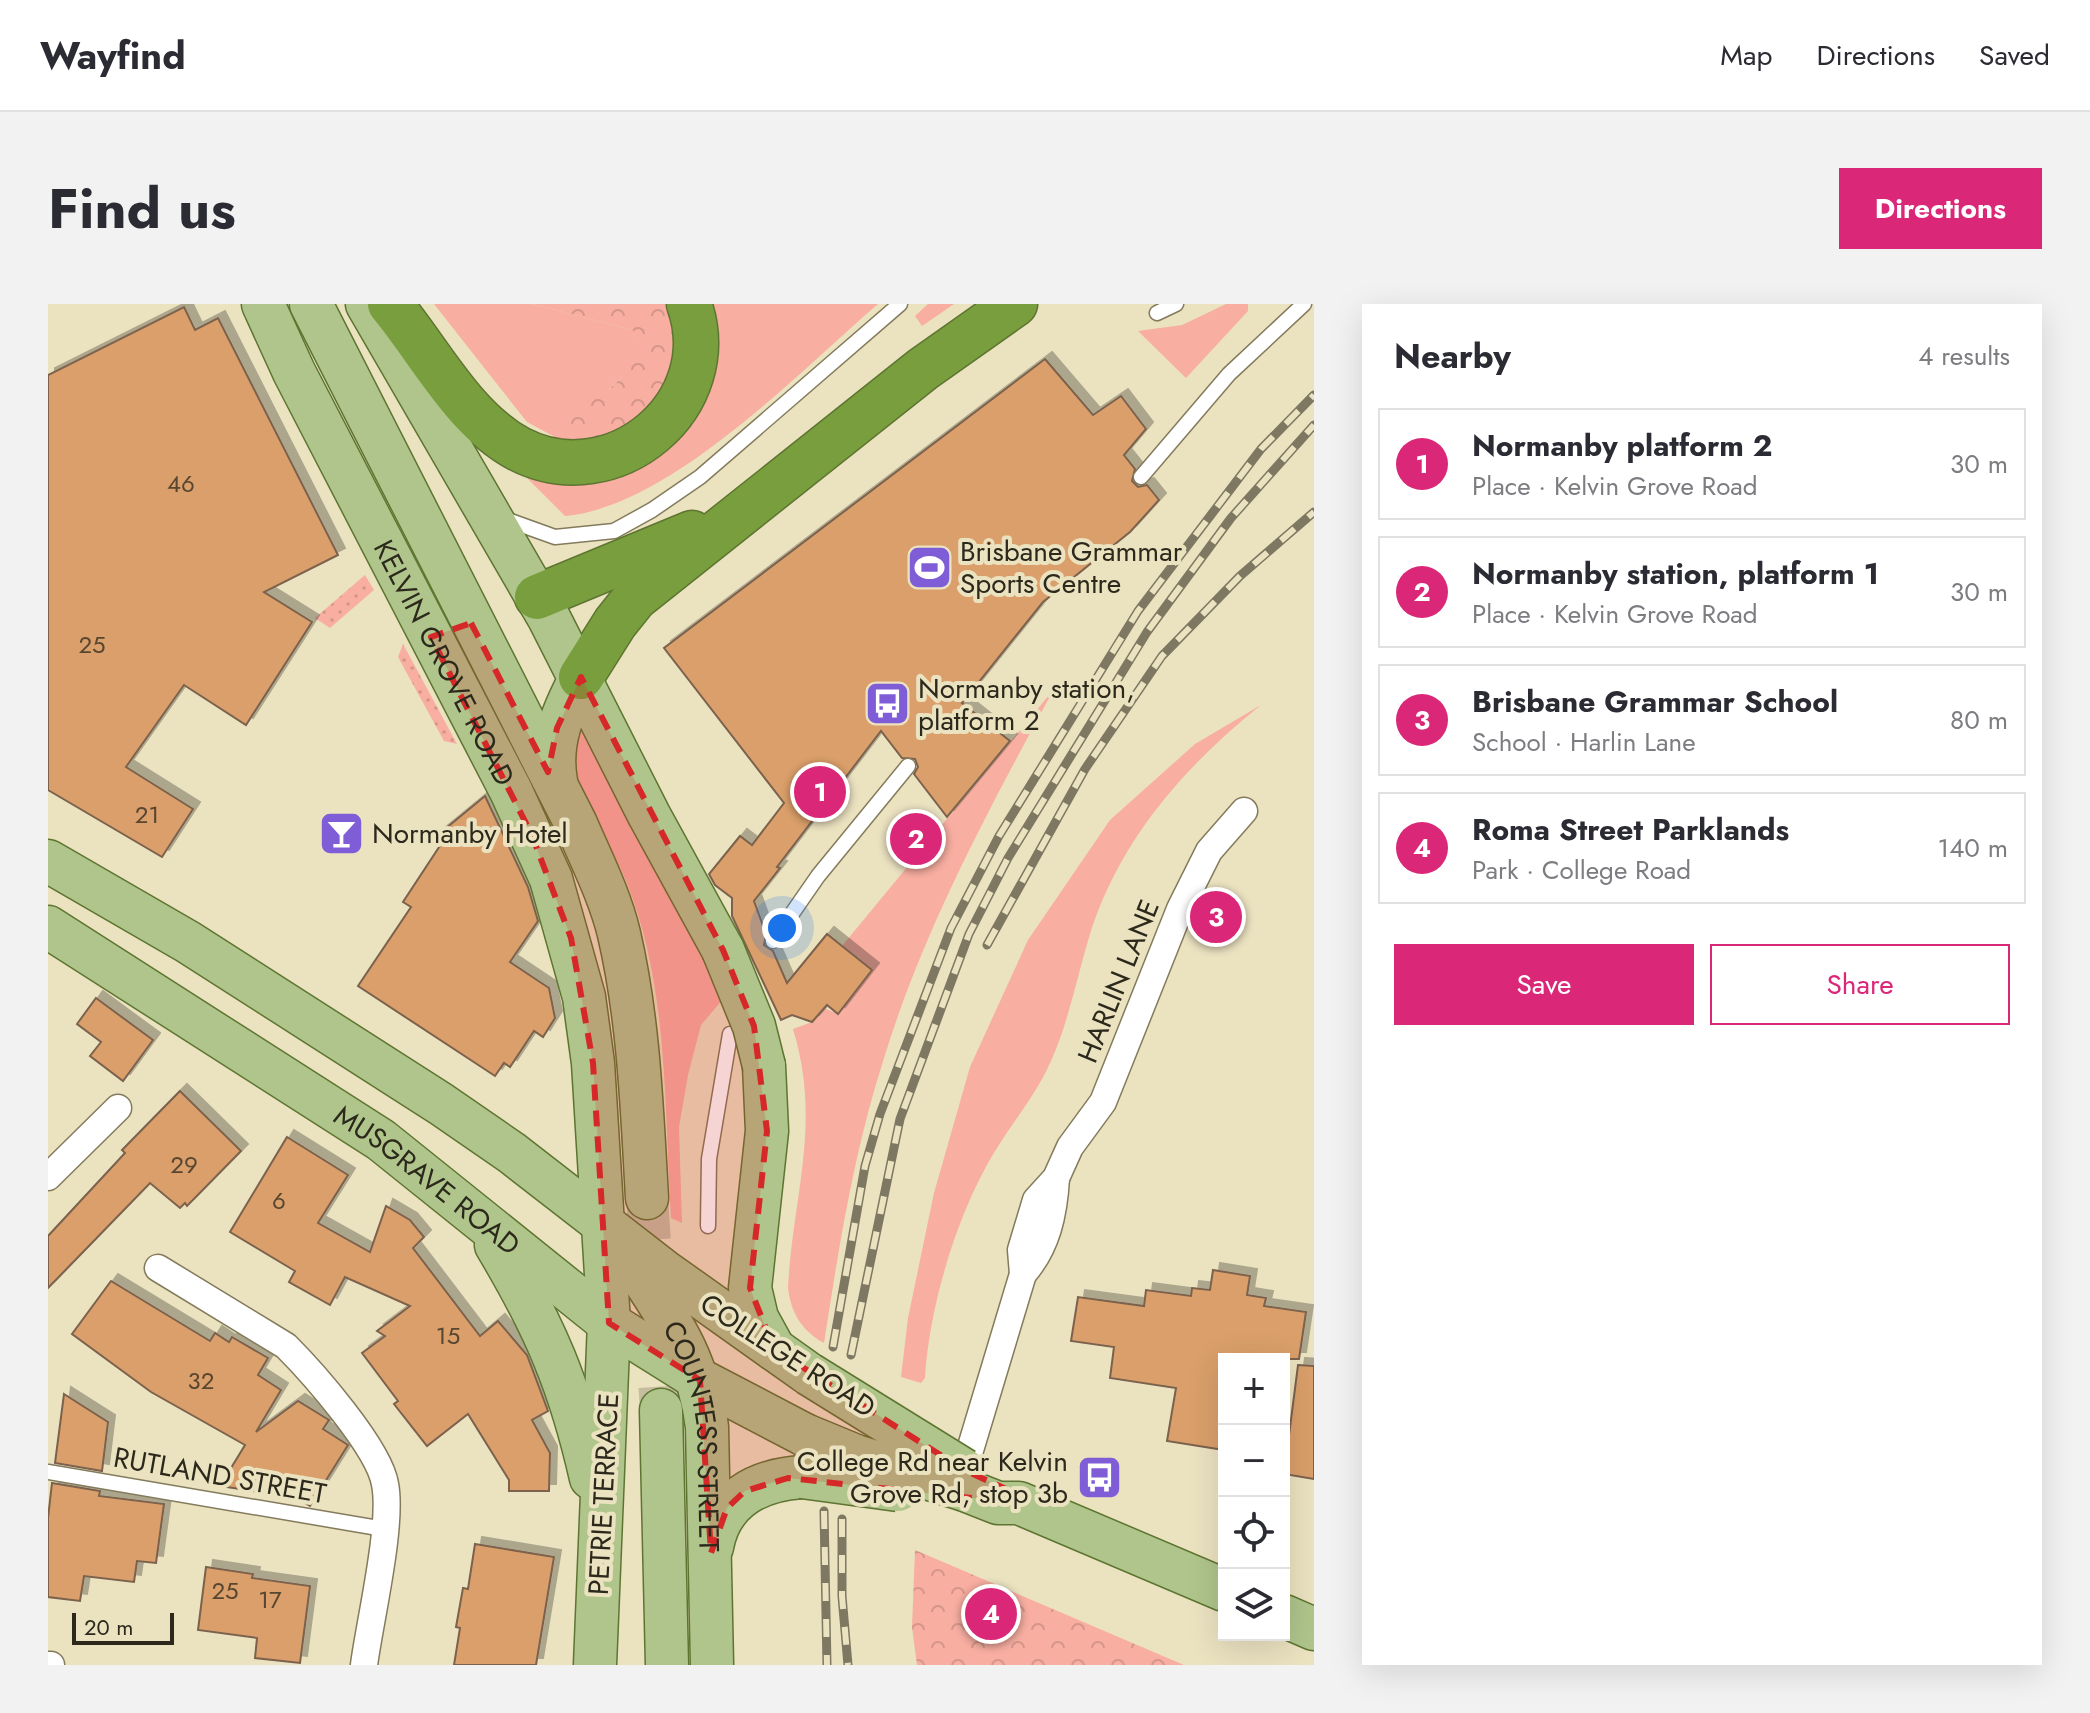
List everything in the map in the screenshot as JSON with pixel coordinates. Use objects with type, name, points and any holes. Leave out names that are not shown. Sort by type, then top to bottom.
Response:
[{"type":"highway","points":[[390,304],[487,426],[513,445],[540,457],[585,461],[608,458],[650,438],[681,404],[696,360],[697,338],[689,304]]},
{"type":"highway","points":[[581,677],[615,623],[635,598],[923,369],[1015,304]]},
{"type":"highway","points":[[537,597],[742,512]]},
{"type":"main road","name":"KELVIN GROVE ROAD","points":[[263,304],[294,372],[524,819],[551,879],[571,938],[584,997],[593,1063],[607,1226],[609,1323]]},
{"type":"main road","name":"KELVIN GROVE ROAD","points":[[311,304],[592,861],[618,931],[640,1079],[647,1198]]},
{"type":"main road","points":[[367,304],[581,677],[649,815],[723,950],[754,1026],[764,1066],[767,1131],[750,1288],[757,1318],[774,1349]]},
{"type":"main road","points":[[431,637],[537,597]]},
{"type":"main road","points":[[558,790],[554,745],[557,728],[581,677]]},
{"type":"main road","points":[[48,861],[188,942],[441,1104],[607,1226]]},
{"type":"main road","name":"MUSGRAVE ROAD","points":[[48,927],[370,1133],[609,1323],[700,1380],[805,1435]]},
{"type":"main road","points":[[481,1221],[528,1298],[566,1381],[600,1523]]},
{"type":"main road","name":"COLLEGE ROAD","points":[[607,1226],[809,1374],[982,1493]]},
{"type":"main road","name":"COUNTESS STREET","points":[[607,1226],[690,1354],[700,1380],[707,1427],[712,1665]]},
{"type":"main road","name":"PETRIE TERRACE","points":[[595,1665],[600,1523],[608,1417],[609,1323]]},
{"type":"main road","name":"COUNTESS STREET","points":[[661,1410],[667,1665]]},
{"type":"main road","name":"COLLEGE ROAD","points":[[805,1435],[856,1456],[982,1493],[1218,1588]]},
{"type":"main road","points":[[711,1553],[715,1529],[727,1508],[745,1491],[768,1482],[802,1477],[982,1493]]},
{"type":"main road","points":[[1290,1619],[1314,1629]]},
{"type":"street","name":"HARLIN LANE","points":[[982,1493],[1023,1274],[1040,1255],[1054,1205],[1056,1178],[1070,1147],[1103,1102],[1114,1081],[1151,979],[1209,851],[1244,811]]},
{"type":"street","points":[[48,1177],[118,1108]]},
{"type":"street","points":[[158,1268],[259,1327],[304,1364],[377,1459],[386,1485],[384,1529],[364,1665]]},
{"type":"lane","points":[[487,512],[555,537],[614,531],[652,510],[700,477],[900,304]]},
{"type":"lane","points":[[1157,313],[1176,304]]},
{"type":"lane","points":[[1141,477],[1229,374],[1304,304]]},
{"type":"lane","points":[[773,941],[818,876],[908,766]]},
{"type":"lane","points":[[708,1226],[709,1159],[730,1034]]},
{"type":"lane","name":"RUTLAND STREET","points":[[48,1472],[384,1529]]},
{"type":"highlighted area","points":[[471,623],[548,772],[557,728],[581,677],[723,950],[754,1026],[767,1131],[750,1288],[774,1349],[964,1470],[1006,1489],[1019,1503],[788,1478],[745,1491],[727,1508],[711,1553],[700,1380],[609,1323],[593,1063],[571,938],[531,833],[431,637]]},
{"type":"green space","points":[[434,304],[532,304],[633,330],[632,363],[566,443],[527,422]]},
{"type":"green space","points":[[532,304],[673,304],[675,378],[623,436],[566,443],[572,412],[609,389],[626,371],[634,346],[633,330]]},
{"type":"green space","points":[[707,304],[878,304],[772,399],[689,463],[647,489],[605,507],[565,516],[522,473],[581,483],[612,480],[653,461],[671,446],[687,428],[707,387],[712,365],[712,342]]},
{"type":"green space","points":[[928,304],[954,304],[922,326],[915,316]]},
{"type":"green space","points":[[1226,304],[1248,304],[1248,311],[1186,378],[1138,331],[1182,325]]},
{"type":"green space","points":[[365,575],[374,590],[330,628],[315,618]]},
{"type":"green space","points":[[403,644],[457,744],[444,741],[398,657]]},
{"type":"green space","points":[[1054,689],[960,869],[900,1010],[873,1093],[856,1163],[824,1343],[799,1320],[788,1288],[805,1128],[805,1096],[793,1029],[812,1022],[824,1008],[838,1014],[872,971],[842,946]]},
{"type":"green space","points":[[1261,705],[1181,779],[1137,836],[1119,867],[1090,934],[1068,1014],[1051,1061],[983,1173],[958,1229],[932,1320],[925,1378],[921,1383],[901,1377],[908,1318],[934,1193],[970,1067],[1028,940],[1110,820],[1195,744]]},
{"type":"green space","points":[[584,723],[664,875],[723,999],[701,1025],[688,1075],[679,1127],[682,1223],[671,1218],[662,1047],[650,962],[626,881],[580,784],[576,764],[577,744]]},
{"type":"green space","points":[[915,1550],[1184,1665],[917,1665],[912,1627]]},
{"type":"building","points":[[184,307],[195,330],[218,318],[338,555],[264,592],[312,622],[246,725],[184,685],[126,767],[193,809],[162,857],[48,790],[48,375]]},
{"type":"building","name":"Brisbane Grammar Sports Centre","points":[[1045,359],[1093,415],[1121,396],[1146,429],[1124,455],[1135,469],[1132,481],[1138,487],[1147,485],[1159,500],[1130,532],[1043,602],[962,703],[1010,741],[947,817],[914,774],[918,767],[915,759],[902,758],[881,731],[777,867],[780,868],[754,901],[766,934],[764,945],[773,951],[787,983],[827,934],[872,970],[838,1014],[827,1005],[812,1022],[792,1015],[781,1020],[732,916],[732,898],[715,885],[709,874],[740,836],[752,845],[784,803],[664,648]]},
{"type":"building","points":[[485,796],[528,887],[538,921],[510,962],[549,988],[555,1018],[543,1037],[534,1031],[510,1067],[504,1063],[495,1076],[358,986],[411,907],[403,902],[445,838],[439,834]]},
{"type":"building","points":[[96,998],[153,1040],[123,1081],[90,1056],[101,1042],[77,1024]]},
{"type":"building","points":[[180,1091],[241,1151],[187,1206],[185,1203],[180,1208],[150,1183],[48,1288],[48,1236],[125,1153],[122,1150]]},
{"type":"building","points":[[287,1137],[348,1175],[318,1223],[370,1252],[386,1206],[410,1220],[424,1237],[413,1248],[480,1336],[498,1321],[527,1355],[548,1411],[532,1420],[550,1453],[549,1491],[509,1491],[509,1480],[468,1414],[427,1446],[394,1404],[398,1401],[362,1353],[385,1336],[377,1331],[410,1306],[345,1277],[330,1305],[289,1282],[295,1271],[230,1232]]},
{"type":"building","points":[[1213,1270],[1250,1276],[1247,1295],[1266,1298],[1264,1306],[1306,1312],[1299,1359],[1290,1359],[1290,1353],[1218,1353],[1218,1449],[1167,1441],[1176,1388],[1110,1378],[1114,1347],[1071,1341],[1078,1297],[1144,1306],[1146,1290],[1191,1296],[1192,1288],[1210,1290]]},
{"type":"building","points":[[111,1281],[210,1341],[215,1333],[229,1342],[232,1337],[268,1358],[258,1375],[281,1390],[256,1432],[298,1401],[329,1420],[323,1429],[348,1445],[310,1506],[297,1498],[220,1486],[245,1445],[151,1392],[72,1334]]},
{"type":"building","points":[[1298,1365],[1314,1366],[1314,1479],[1290,1475],[1290,1427]]},
{"type":"building","points":[[64,1394],[108,1422],[102,1471],[55,1463]]},
{"type":"building","points":[[52,1483],[100,1491],[99,1496],[164,1504],[156,1563],[137,1561],[134,1582],[84,1576],[80,1601],[48,1597],[48,1518]]},
{"type":"building","points":[[475,1544],[554,1557],[536,1665],[454,1665],[460,1628],[456,1627],[463,1588],[468,1589]]},
{"type":"building","points":[[206,1567],[253,1574],[252,1578],[310,1586],[300,1663],[255,1658],[257,1638],[198,1630]]},
{"type":"tunnel","points":[[647,1198],[661,1410]]},
{"type":"railway","points":[[833,1347],[865,1166],[880,1114],[951,928],[999,836],[1138,611],[1261,449],[1314,395]]},
{"type":"railway","points":[[851,1355],[900,1119],[969,934],[1008,858],[1147,632],[1231,518],[1314,425]]},
{"type":"railway","points":[[987,945],[1085,769],[1162,656],[1240,576],[1314,512]]},
{"type":"railway","points":[[824,1511],[827,1665]]},
{"type":"railway","points":[[842,1519],[842,1596],[848,1665]]},
{"type":"place","name":"Brisbane Grammar Sports Centre","points":[[929,567]]},
{"type":"place","name":"Normanby station, platform 2","points":[[887,704]]},
{"type":"place","name":"Normanby platform 2","points":[[820,792]]},
{"type":"place","name":"Normanby Hotel","points":[[341,833]]},
{"type":"place","name":"Normanby station, platform 1","points":[[916,839]]},
{"type":"place","name":"Brisbane Grammar School","points":[[1216,917]]},
{"type":"place","name":"College Rd near Kelvin Grove Rd, stop 3b","points":[[1099,1477]]},
{"type":"place","name":"Roma Street Parklands","points":[[991,1614]]}]
